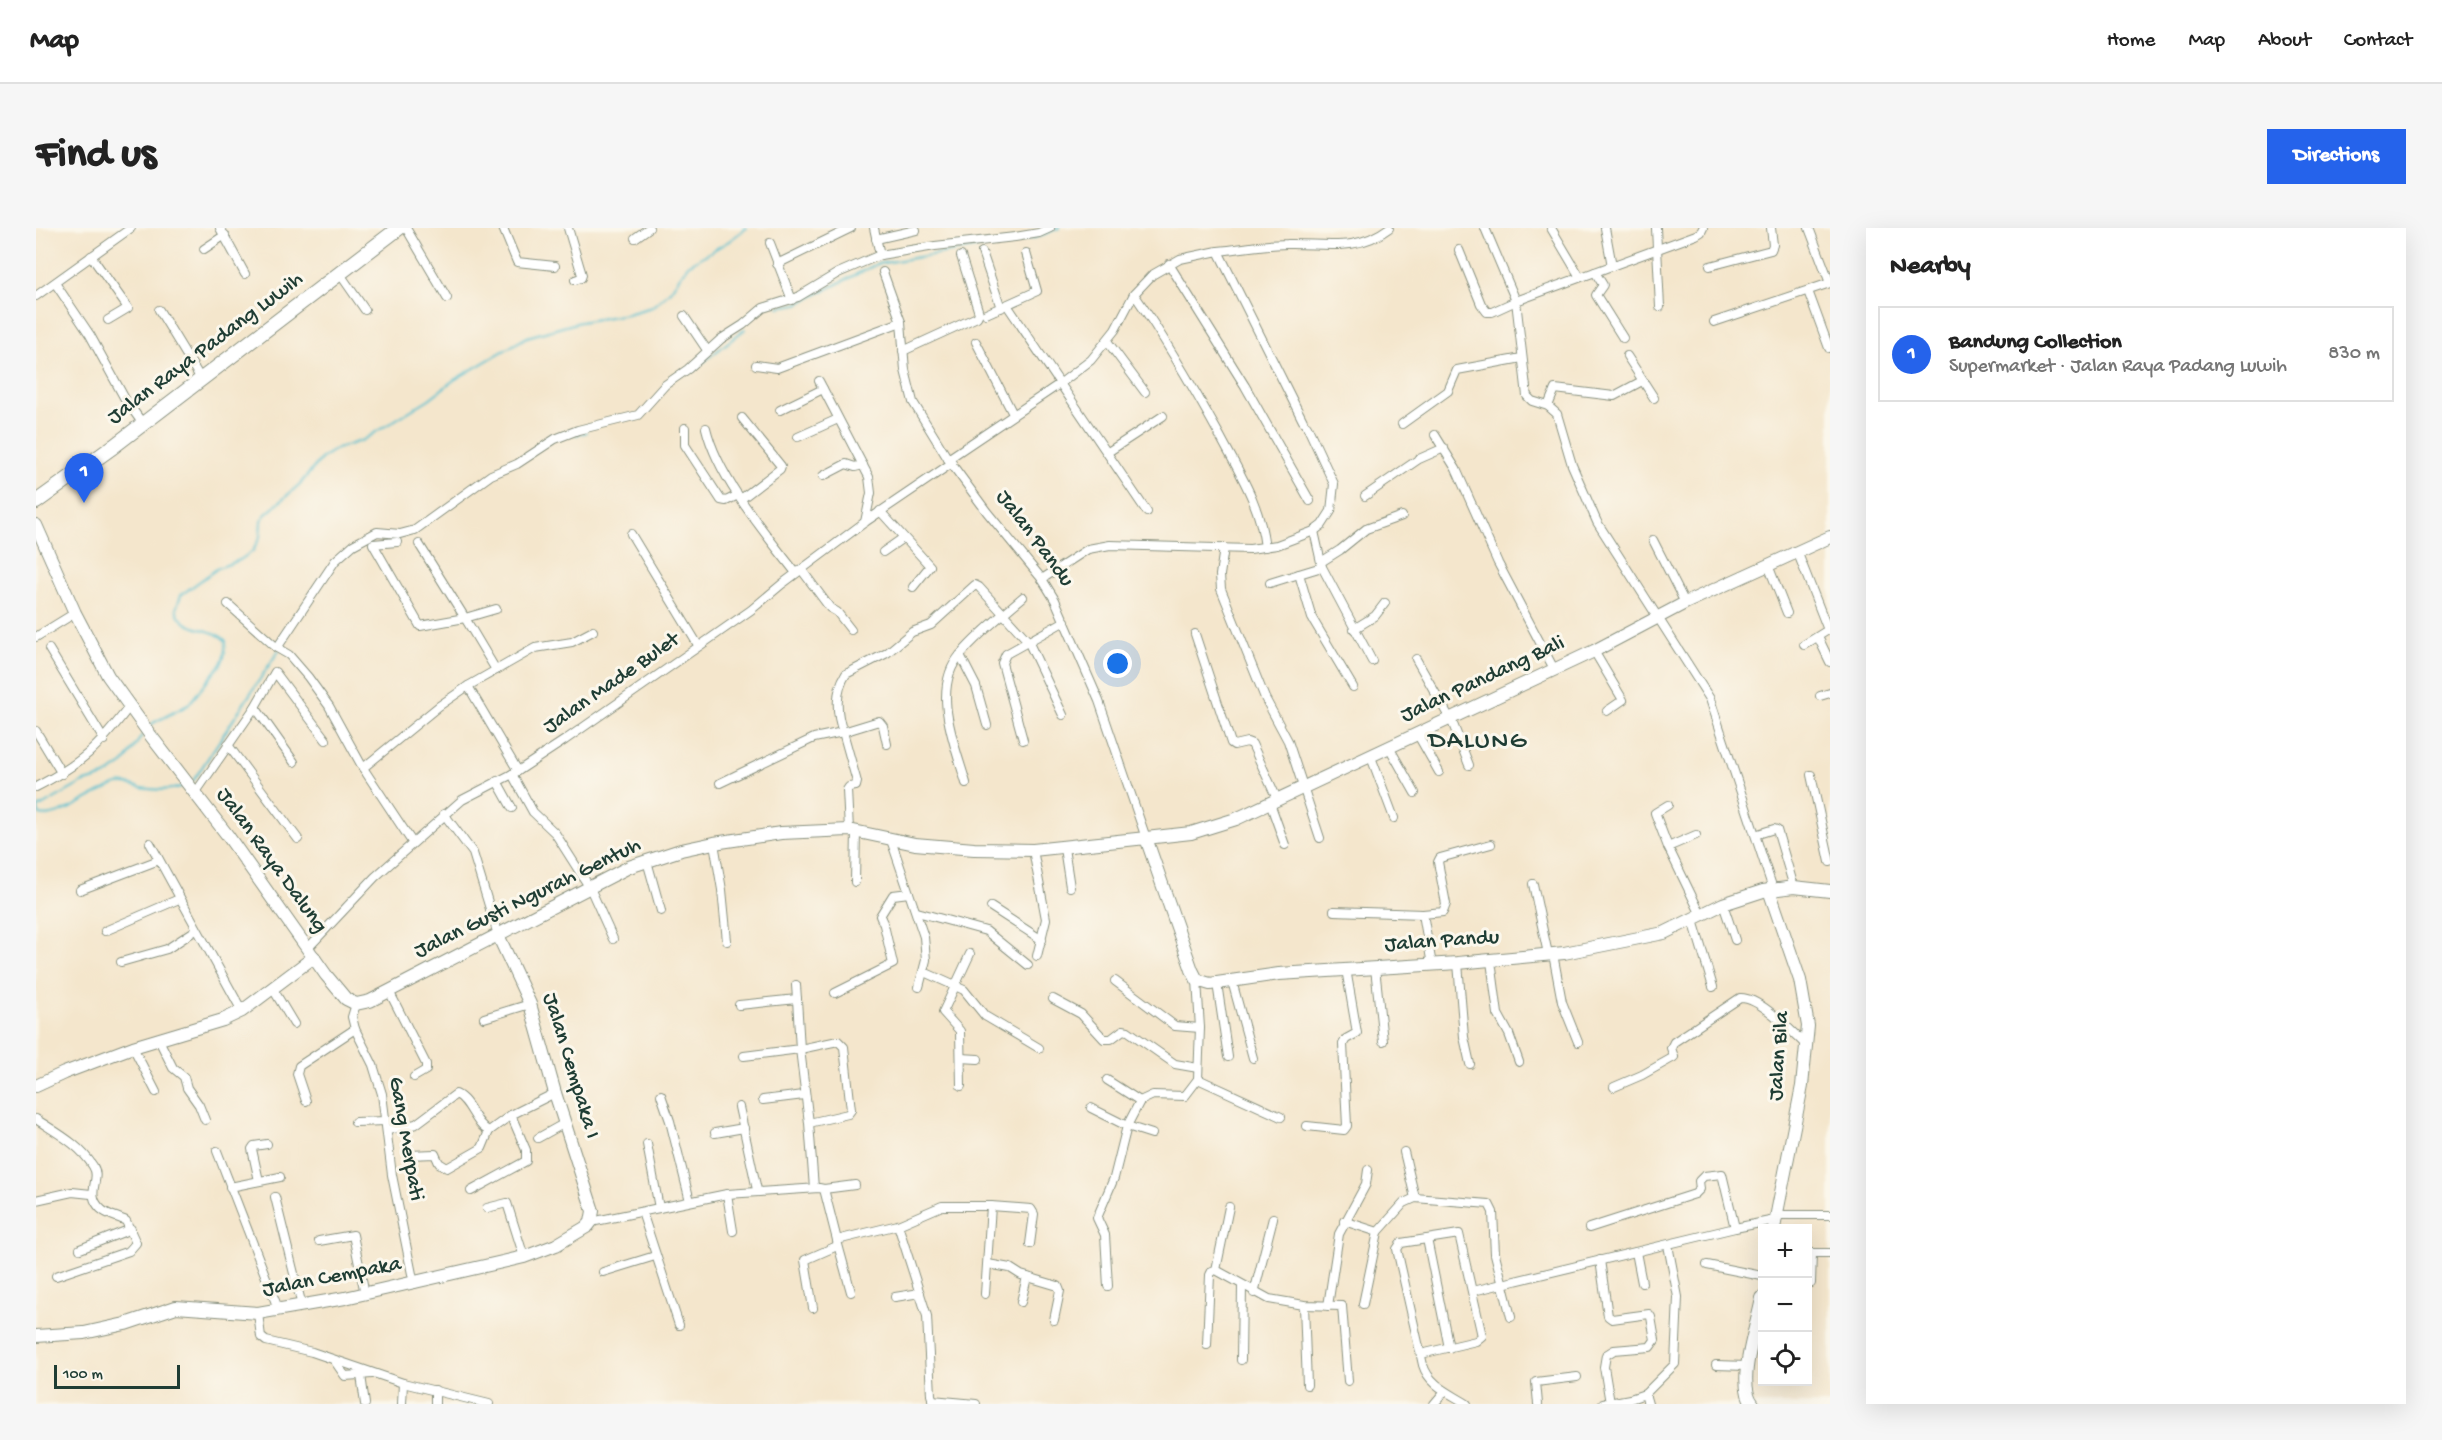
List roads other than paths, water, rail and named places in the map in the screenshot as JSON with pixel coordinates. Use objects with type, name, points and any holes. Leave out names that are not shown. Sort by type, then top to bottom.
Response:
[{"type":"main road","name":"Jalan Raya Padang Luwih","points":[[36,502],[399,228]]},
{"type":"street","points":[[37,293],[55,283],[131,228]]},
{"type":"street","points":[[406,228],[447,298]]},
{"type":"street","points":[[503,228],[517,262],[555,266]]},
{"type":"street","points":[[568,228],[582,275],[581,278],[575,280]]},
{"type":"street","points":[[635,238],[649,228]]},
{"type":"street","points":[[777,264],[851,228]]},
{"type":"street","points":[[874,228],[880,255]]},
{"type":"street","points":[[277,648],[335,561],[353,545],[377,532],[400,534],[416,530],[491,475],[516,464],[555,439],[578,430],[638,415],[661,388],[763,308],[792,300],[838,273],[880,255],[923,247],[1015,237],[1039,233],[1050,228]]},
{"type":"street","name":"Jalan Made Bulet","points":[[311,953],[360,891],[412,842],[470,794],[515,773],[751,609],[880,511],[1091,360],[1126,312],[1134,294],[1152,275],[1169,264],[1190,256],[1287,244],[1330,246],[1352,244],[1372,239],[1389,228]]},
{"type":"street","points":[[1485,228],[1516,301],[1529,399],[1548,406],[1557,414],[1572,465],[1588,504],[1657,618],[1702,685],[1713,708],[1771,890]]},
{"type":"street","points":[[1551,228],[1580,277]]},
{"type":"street","points":[[1605,228],[1612,266]]},
{"type":"street","points":[[1656,228],[1660,307]]},
{"type":"street","points":[[1459,250],[1481,304],[1487,312],[1491,312],[1699,234],[1703,228]]},
{"type":"street","points":[[1710,266],[1771,250],[1773,245],[1771,228]]},
{"type":"street","points":[[1714,322],[1830,283],[1809,228]]},
{"type":"street","points":[[876,239],[916,230]]},
{"type":"street","points":[[204,249],[222,232],[245,274]]},
{"type":"street","points":[[770,243],[792,300]]},
{"type":"street","points":[[1042,579],[1092,548],[1110,545],[1250,549],[1265,547],[1314,531],[1322,525],[1331,511],[1334,484],[1218,251]]},
{"type":"street","points":[[982,252],[1004,306],[1061,383],[1147,512]]},
{"type":"street","points":[[986,314],[1037,291],[1026,253]]},
{"type":"street","points":[[92,256],[128,308],[108,320]]},
{"type":"street","points":[[903,351],[977,317],[979,313],[961,256]]},
{"type":"street","points":[[1169,264],[1245,386],[1310,501]]},
{"type":"street","name":"Jalan Pandu","points":[[883,272],[901,322],[908,385],[913,402],[950,461],[987,512],[1042,579],[1065,621],[1117,748],[1144,838],[1197,980],[1204,983],[1217,983],[1279,974],[1491,961],[1550,954],[1664,933],[1723,904],[1771,890],[1794,887],[1830,891]]},
{"type":"street","points":[[1595,272],[1604,285],[1596,295],[1623,338]]},
{"type":"street","points":[[340,274],[365,310]]},
{"type":"street","points":[[55,283],[90,335],[125,399],[142,424]]},
{"type":"street","points":[[1808,291],[1828,348]]},
{"type":"street","points":[[1134,294],[1177,357],[1254,500],[1263,526],[1265,547]]},
{"type":"street","points":[[159,310],[201,379]]},
{"type":"street","points":[[684,316],[707,350]]},
{"type":"street","points":[[756,365],[777,368],[784,366],[901,322]]},
{"type":"street","points":[[1107,341],[1145,392]]},
{"type":"street","points":[[976,342],[1013,414]]},
{"type":"street","points":[[1627,356],[1654,398]]},
{"type":"street","points":[[1402,424],[1448,391],[1456,370],[1522,358]]},
{"type":"street","points":[[1548,406],[1554,390],[1614,396],[1642,381]]},
{"type":"street","points":[[780,410],[821,385],[869,477],[871,488],[865,522]]},
{"type":"street","points":[[1108,452],[1163,416]]},
{"type":"street","points":[[685,428],[685,445],[721,500],[726,501],[739,497],[780,469],[781,466],[742,418]]},
{"type":"street","points":[[798,437],[838,419]]},
{"type":"street","points":[[706,428],[711,445],[739,497],[830,608],[839,614],[851,630]]},
{"type":"street","points":[[1436,435],[1456,469],[1498,563],[1554,669]]},
{"type":"street","points":[[1365,496],[1419,459],[1444,448]]},
{"type":"street","points":[[823,476],[846,464],[855,467],[863,465]]},
{"type":"street","points":[[880,511],[930,566],[913,587]]},
{"type":"street","points":[[1270,583],[1322,565],[1366,529],[1402,516]]},
{"type":"street","name":"Jalan Raya Dalung","points":[[36,525],[98,659],[129,707],[195,792],[311,953],[273,989],[242,1011],[223,1020],[134,1047],[36,1086]]},
{"type":"street","points":[[1314,531],[1322,565],[1371,661]]},
{"type":"street","points":[[631,534],[698,645]]},
{"type":"street","name":"Jalan Pandang Bali","points":[[1144,838],[1191,833],[1224,824],[1418,735],[1449,718],[1594,651],[1685,603],[1830,537]]},
{"type":"street","points":[[883,552],[903,538]]},
{"type":"street","points":[[1653,540],[1685,603]]},
{"type":"street","points":[[397,542],[373,544],[420,626],[465,618],[496,609]]},
{"type":"street","points":[[419,544],[496,670]]},
{"type":"street","points":[[1224,548],[1220,575],[1221,589],[1265,698],[1285,733],[1320,838]]},
{"type":"street","points":[[1797,551],[1828,626],[1828,630],[1818,638],[1804,645]]},
{"type":"street","points":[[1768,565],[1787,614]]},
{"type":"street","points":[[1299,574],[1312,618],[1353,687]]},
{"type":"street","points":[[855,882],[853,830],[847,790],[849,787],[856,786],[857,782],[837,707],[846,674],[887,653],[912,632],[931,625],[974,586],[979,587],[1005,613],[1028,641],[1063,715]]},
{"type":"street","points":[[966,783],[949,720],[947,698],[949,676],[960,655],[1023,597]]},
{"type":"street","points":[[1354,629],[1375,616],[1385,603]]},
{"type":"street","points":[[228,604],[296,662],[322,696],[363,768],[412,842]]},
{"type":"street","points":[[36,637],[75,613]]},
{"type":"street","points":[[1023,740],[1002,661],[1006,654],[1065,621]]},
{"type":"street","points":[[363,768],[439,706],[468,686],[538,647],[572,642],[593,631]]},
{"type":"street","points":[[1195,634],[1232,743],[1234,746],[1249,742],[1253,746],[1274,801],[1285,845]]},
{"type":"street","points":[[1818,638],[1830,662]]},
{"type":"street","points":[[49,649],[104,740]]},
{"type":"street","points":[[1594,651],[1623,700],[1606,711]]},
{"type":"street","points":[[960,655],[976,686],[987,725]]},
{"type":"street","points":[[1416,659],[1449,718],[1469,765]]},
{"type":"street","points":[[195,792],[255,707],[275,672],[326,740]]},
{"type":"street","points":[[468,686],[515,773],[533,812],[555,833],[590,888],[613,939]]},
{"type":"street","points":[[1820,696],[1830,693]]},
{"type":"street","points":[[36,787],[62,774],[84,758],[104,740],[129,707]]},
{"type":"street","points":[[255,707],[294,762]]},
{"type":"street","points":[[720,783],[814,738],[879,721],[883,726],[887,744]]},
{"type":"street","points":[[36,731],[62,774]]},
{"type":"street","points":[[1418,735],[1438,772]]},
{"type":"street","points":[[228,745],[298,838]]},
{"type":"street","points":[[1389,747],[1415,793]]},
{"type":"street","points":[[1371,757],[1394,818]]},
{"type":"street","points":[[1811,775],[1830,862]]},
{"type":"street","points":[[497,781],[512,808]]},
{"type":"street","points":[[1668,805],[1654,813],[1697,917],[1713,987]]},
{"type":"street","points":[[444,814],[473,853],[498,935]]},
{"type":"street","points":[[1758,834],[1774,828],[1777,830],[1794,887]]},
{"type":"street","name":"Jalan Gusti Ngurah Gentuh","points":[[356,1004],[366,1003],[629,867],[714,843],[781,833],[853,830],[891,840],[974,849],[1064,848],[1144,838]]},
{"type":"street","points":[[1668,847],[1696,835]]},
{"type":"street","points":[[891,840],[926,949],[924,972],[919,987]]},
{"type":"street","points":[[150,843],[242,1011]]},
{"type":"street","points":[[714,843],[727,941]]},
{"type":"street","points":[[1334,911],[1440,913],[1446,908],[1438,862],[1440,858],[1491,844]]},
{"type":"street","points":[[1064,848],[1070,887]]},
{"type":"street","points":[[1033,850],[1046,919],[1037,956]]},
{"type":"street","points":[[80,890],[159,860]]},
{"type":"street","points":[[647,861],[661,911]]},
{"type":"street","points":[[1533,884],[1562,1002],[1578,1042]]},
{"type":"street","name":"Jalan Bila","points":[[1771,890],[1802,989],[1808,1026],[1802,1086],[1775,1221]]},
{"type":"street","points":[[835,993],[893,964],[880,916],[893,895],[909,893]]},
{"type":"street","points":[[105,931],[179,899]]},
{"type":"street","points":[[1723,904],[1735,940]]},
{"type":"street","points":[[991,907],[1042,940]]},
{"type":"street","points":[[916,912],[986,931],[1028,965]]},
{"type":"street","points":[[1423,914],[1432,965]]},
{"type":"street","points":[[121,962],[167,949],[196,930]]},
{"type":"street","name":"Jalan Cempaka I","points":[[498,935],[530,1004],[592,1217]]},
{"type":"street","points":[[311,953],[341,994],[356,1004]]},
{"type":"street","points":[[961,1086],[959,1028],[943,1012],[970,954]]},
{"type":"street","points":[[1491,961],[1498,1014],[1520,1062]]},
{"type":"street","points":[[1458,963],[1464,1037],[1470,1064]]},
{"type":"street","points":[[1375,968],[1383,1041]]},
{"type":"street","points":[[1307,1126],[1344,1130],[1347,1126],[1343,1044],[1346,1038],[1357,1032],[1346,969]]},
{"type":"street","points":[[924,972],[968,994],[985,1016],[1039,1048]]},
{"type":"street","points":[[1108,1286],[1105,1234],[1097,1218],[1114,1178],[1127,1126],[1140,1101],[1153,1095],[1180,1097],[1191,1090],[1198,1079],[1200,1028],[1197,980]]},
{"type":"street","points":[[1115,981],[1175,1026],[1200,1028]]},
{"type":"street","points":[[1232,981],[1253,1058]]},
{"type":"street","points":[[1217,983],[1228,1057]]},
{"type":"street","points":[[796,985],[814,1188]]},
{"type":"street","points":[[273,989],[294,1024]]},
{"type":"street","points":[[388,991],[426,1064],[426,1070],[414,1077]]},
{"type":"street","points":[[1614,1087],[1674,1057],[1671,1048],[1674,1042],[1740,998],[1747,998],[1766,1010],[1806,1045]]},
{"type":"street","points":[[739,1005],[797,999]]},
{"type":"street","points":[[1053,999],[1081,1014],[1104,1039],[1111,1039],[1123,1030],[1128,1031],[1175,1064],[1198,1068]]},
{"type":"street","name":"Gang Merpati","points":[[356,1004],[352,1017],[355,1029],[378,1078],[387,1125],[392,1175],[414,1284]]},
{"type":"street","points":[[484,1018],[530,1004]]},
{"type":"street","points":[[306,1101],[297,1074],[299,1066],[355,1029]]},
{"type":"street","points":[[159,1040],[173,1068],[184,1077],[187,1088],[201,1109],[205,1120]]},
{"type":"street","points":[[744,1056],[800,1049],[836,1041],[844,1047],[851,1110],[848,1114],[809,1123]]},
{"type":"street","points":[[134,1047],[156,1092]]},
{"type":"street","points":[[960,1058],[978,1059]]},
{"type":"street","points":[[1198,1079],[1281,1117]]},
{"type":"street","points":[[1107,1080],[1140,1101]]},
{"type":"street","points":[[409,1155],[435,1154],[439,1163],[447,1168],[482,1148],[489,1131],[511,1116],[555,1093]]},
{"type":"street","points":[[355,1122],[414,1125],[456,1094],[465,1100],[484,1128],[489,1131]]},
{"type":"street","points":[[661,1095],[690,1200]]},
{"type":"street","points":[[763,1100],[804,1095]]},
{"type":"street","points":[[740,1107],[757,1190]]},
{"type":"street","points":[[1091,1108],[1127,1126],[1152,1134]]},
{"type":"street","points":[[471,1191],[526,1161],[526,1150],[511,1116]]},
{"type":"street","points":[[36,1119],[69,1140],[94,1168],[92,1194],[99,1208],[126,1221],[136,1243],[129,1251],[56,1276]]},
{"type":"street","points":[[538,1138],[565,1123]]},
{"type":"street","points":[[715,1133],[744,1128]]},
{"type":"street","points":[[259,1181],[252,1149],[254,1146],[267,1144]]},
{"type":"street","points":[[646,1144],[659,1208]]},
{"type":"street","points":[[217,1151],[279,1311]]},
{"type":"street","points":[[1404,1152],[1415,1198]]},
{"type":"street","points":[[1328,1306],[1335,1253],[1344,1221],[1366,1184],[1368,1170]]},
{"type":"street","points":[[1589,1228],[1695,1194],[1700,1189],[1699,1181],[1704,1176],[1722,1174],[1735,1228]]},
{"type":"street","points":[[230,1187],[280,1177]]},
{"type":"street","name":"Jalan Cempaka","points":[[36,1336],[84,1333],[125,1324],[176,1306],[258,1313],[279,1311],[414,1284],[524,1257],[556,1245],[592,1217],[642,1212],[690,1200],[757,1190],[824,1189],[855,1185]]},
{"type":"street","points":[[824,1189],[851,1292]]},
{"type":"street","points":[[36,1200],[72,1192],[92,1194]]},
{"type":"street","points":[[727,1194],[733,1231]]},
{"type":"street","points":[[275,1197],[302,1306]]},
{"type":"street","points":[[1363,1304],[1378,1232],[1404,1203],[1415,1198],[1489,1204],[1493,1212],[1493,1237],[1510,1317]]},
{"type":"street","points":[[487,1208],[507,1203],[524,1257]]},
{"type":"street","points":[[813,1308],[805,1260],[837,1243],[898,1225],[942,1206],[1031,1209],[1034,1214],[1030,1244]]},
{"type":"street","points":[[1207,1346],[1210,1275],[1216,1270],[1229,1208]]},
{"type":"street","points":[[985,1294],[991,1209]]},
{"type":"street","points":[[642,1212],[654,1256],[679,1325]]},
{"type":"street","points":[[1473,1291],[1735,1228],[1830,1215]]},
{"type":"street","points":[[1254,1293],[1273,1218]]},
{"type":"street","points":[[1344,1221],[1378,1232]]},
{"type":"street","points":[[898,1225],[929,1326],[933,1402],[976,1404]]},
{"type":"street","points":[[80,1249],[131,1229]]},
{"type":"street","points":[[1421,1354],[1476,1341],[1482,1336],[1459,1234],[1401,1244],[1397,1249],[1421,1354],[1428,1377],[1445,1391],[1467,1404]]},
{"type":"street","points":[[319,1241],[353,1235],[364,1294]]},
{"type":"street","points":[[1427,1239],[1449,1348]]},
{"type":"street","points":[[1600,1260],[1608,1316],[1612,1319],[1649,1314],[1652,1317],[1655,1340],[1650,1347],[1614,1350],[1605,1354],[1607,1403],[1645,1394],[1672,1369],[1676,1361],[1678,1297],[1668,1245]]},
{"type":"street","points":[[1812,1253],[1830,1250]]},
{"type":"street","points":[[1636,1252],[1642,1283]]},
{"type":"street","points":[[603,1272],[654,1256]]},
{"type":"street","points":[[988,1264],[1010,1268],[1026,1277],[1058,1286],[1060,1291],[1054,1320]]},
{"type":"street","points":[[1707,1265],[1758,1275]]},
{"type":"street","points":[[1216,1270],[1254,1293],[1277,1301],[1304,1305],[1342,1306],[1348,1382]]},
{"type":"street","points":[[1021,1302],[1026,1277]]},
{"type":"street","points":[[1241,1360],[1242,1285]]},
{"type":"street","points":[[895,1297],[920,1293]]},
{"type":"street","points":[[1304,1305],[1307,1385]]},
{"type":"street","points":[[258,1313],[261,1337],[264,1340],[334,1359],[403,1383],[489,1404]]},
{"type":"street","points":[[1753,1404],[1747,1394],[1747,1366],[1758,1316]]},
{"type":"street","points":[[334,1359],[345,1376],[375,1373]]},
{"type":"street","points":[[1716,1365],[1747,1366]]},
{"type":"street","points":[[362,1375],[365,1404]]},
{"type":"street","points":[[1538,1404],[1536,1382],[1577,1377]]},
{"type":"street","points":[[402,1404],[403,1383]]},
{"type":"street","points":[[435,1390],[435,1404]]},
{"type":"street","points":[[1434,1404],[1445,1391]]},
{"type":"street","points":[[1645,1394],[1648,1404]]},
{"type":"waterway","points":[[149,728],[153,723],[188,705],[224,657],[226,641],[220,636],[191,626],[180,617],[176,609],[181,595],[218,568],[240,560],[253,551],[260,537],[261,521],[265,515],[300,484],[322,458],[334,450],[363,440],[429,399],[454,380],[527,337],[580,322],[652,307],[670,291],[688,265],[729,241],[746,228]]},
{"type":"waterway","points":[[778,307],[797,304],[877,264],[1034,238],[1059,228]]},
{"type":"waterway","points":[[693,370],[745,329]]},
{"type":"waterway","points":[[576,435],[587,432]]},
{"type":"waterway","points":[[380,536],[395,538]]},
{"type":"waterway","points":[[193,781],[279,650]]},
{"type":"waterway","points":[[38,808],[82,783],[105,776],[124,763],[143,734]]},
{"type":"waterway","points":[[37,808],[40,815],[48,816],[121,784],[157,790],[183,786]]},
{"type":"place","name":"Bandung Collection","points":[[84,503]]},
{"type":"district","name":"DALUNG","points":[[1478,742]]}]
